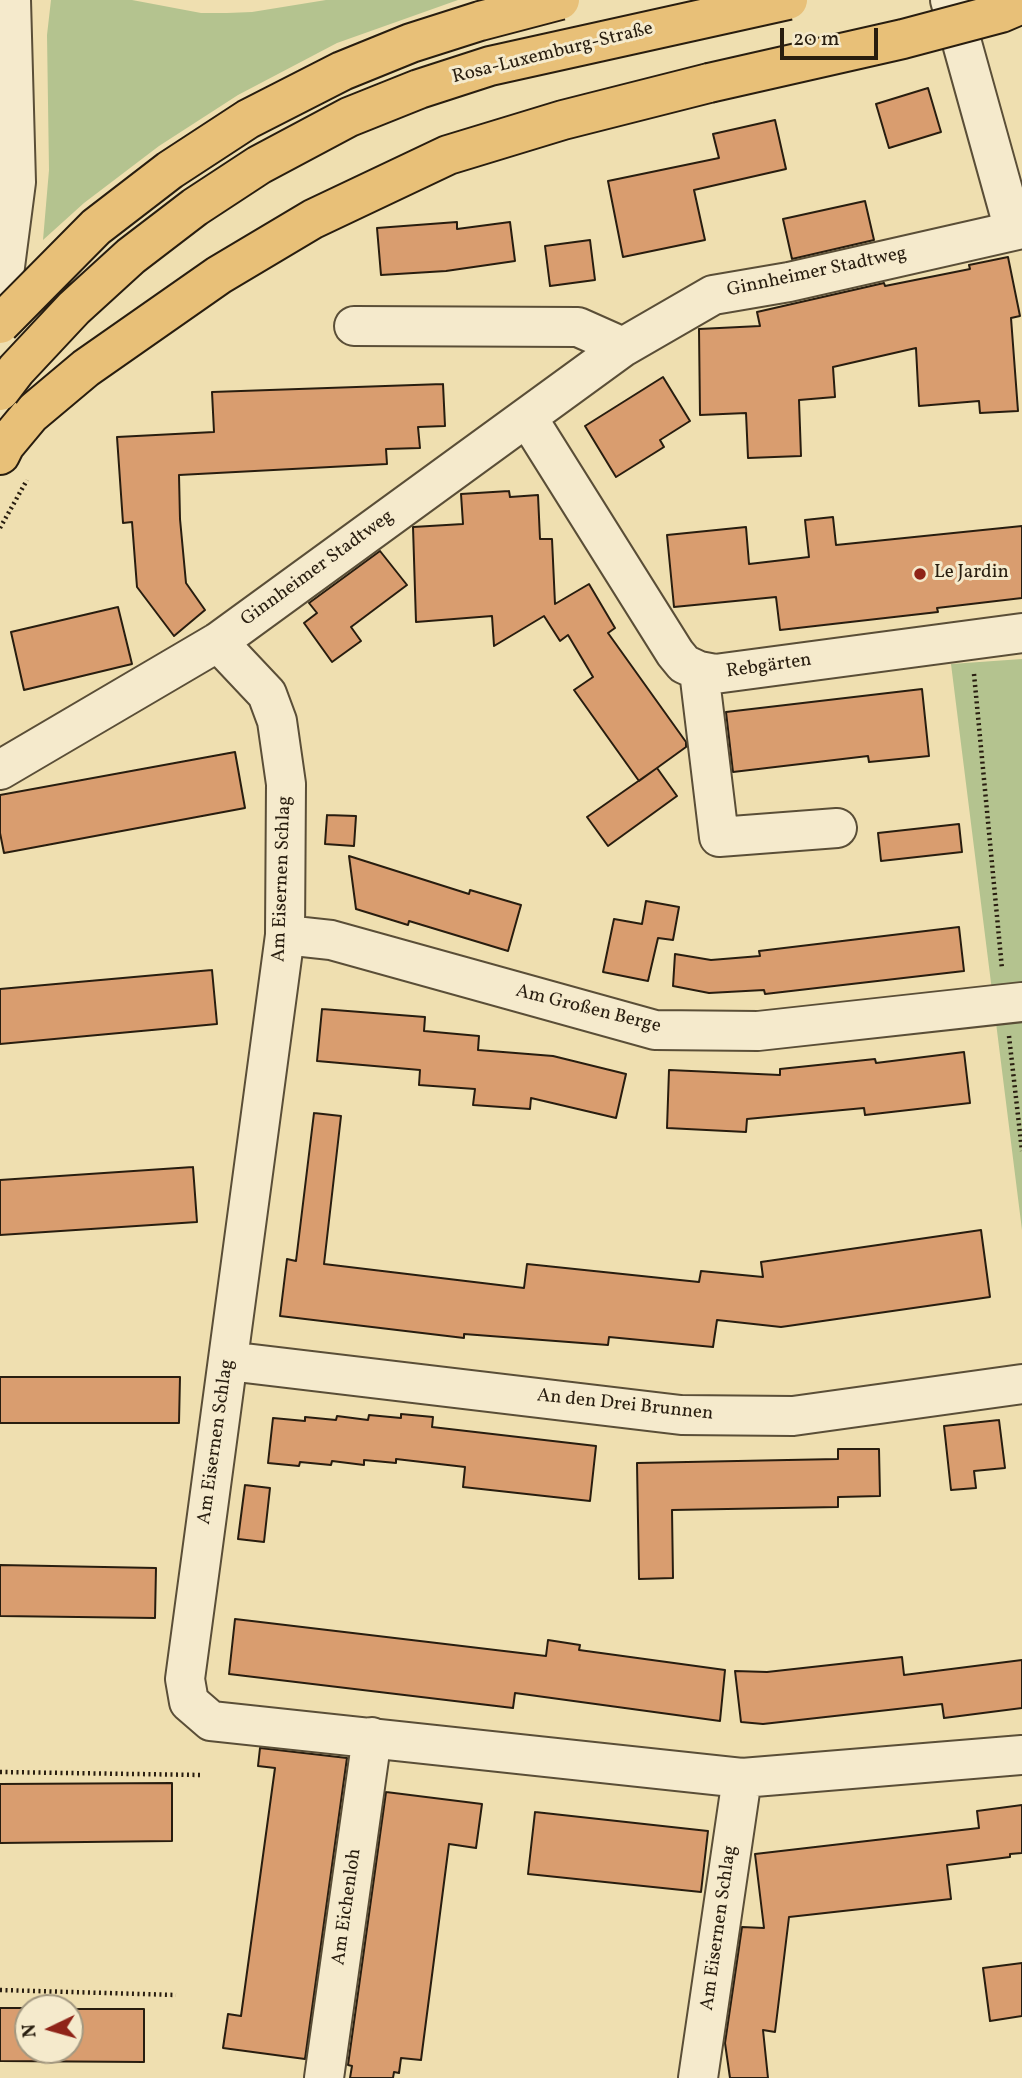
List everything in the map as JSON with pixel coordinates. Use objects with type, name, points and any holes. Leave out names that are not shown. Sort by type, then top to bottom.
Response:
[{"type":"highway","points":[[0,324],[96,227],[170,170],[248,119],[342,71],[411,43],[560,0]]},
{"type":"highway","name":"Rosa-Luxemburg-Straße","points":[[0,391],[74,308],[152,240],[195,207],[259,165],[349,117],[419,89],[490,66],[788,0]]},
{"type":"highway","points":[[2,449],[30,415],[86,368],[219,275],[313,219],[448,155],[563,120],[709,83],[903,40],[1002,13],[1022,4]]},
{"type":"street","points":[[0,304],[16,182],[11,0]]},
{"type":"street","points":[[950,0],[1018,229]]},
{"type":"street","name":"Ginnheimer Stadtweg","points":[[0,770],[218,642],[623,347],[713,295],[789,282],[1018,229]]},
{"type":"street","points":[[354,326],[578,327],[623,347]]},
{"type":"street","name":"Rebgärten","points":[[527,417],[675,653],[684,664],[699,671],[715,674],[1022,633]]},
{"type":"street","name":"Am Eisernen Schlag","points":[[218,642],[267,694],[277,721],[286,785],[285,935],[185,1679],[188,1702],[211,1721],[742,1778],[1022,1755]]},
{"type":"street","points":[[699,671],[719,837],[837,828]]},
{"type":"street","name":"Am Großen Berge","points":[[285,935],[331,940],[656,1030],[758,1031],[1014,1003]]},
{"type":"street","name":"An den Drei Brunnen","points":[[228,1361],[681,1415],[793,1416],[1022,1384]]},
{"type":"street","name":"Am Eichenloh","points":[[324,2078],[372,1737]]},
{"type":"street","name":"Am Eisernen Schlag","points":[[698,2078],[742,1778]]},
{"type":"path","points":[[971,638],[1014,1003],[1022,1151]]},
{"type":"path","points":[[0,1772],[202,1775]]},
{"type":"path","points":[[0,1990],[176,1995]]},
{"type":"green space","points":[[51,0],[132,0],[201,13],[227,13],[252,12],[326,0],[458,0],[337,43],[238,95],[159,146],[84,203],[43,240],[49,170],[47,35]]},
{"type":"green space","points":[[1022,659],[1022,1230],[951,664]]},
{"type":"building","points":[[928,88],[941,132],[889,148],[876,104]]},
{"type":"building","points":[[775,120],[786,169],[694,190],[705,240],[623,257],[608,181],[719,158],[713,134]]},
{"type":"building","points":[[865,201],[874,240],[792,259],[783,219]]},
{"type":"building","points":[[457,222],[457,229],[510,222],[515,261],[446,271],[381,275],[377,228]]},
{"type":"building","points":[[590,240],[595,280],[550,286],[545,246]]},
{"type":"building","points":[[1008,257],[1020,316],[1011,318],[1018,411],[980,413],[979,401],[919,406],[916,348],[833,367],[835,397],[799,400],[801,456],[748,458],[746,413],[700,415],[699,329],[760,326],[757,312],[884,283],[885,286],[970,269],[969,265]]},
{"type":"building","points":[[663,377],[690,421],[660,440],[664,447],[616,477],[585,426]]},
{"type":"building","points":[[443,384],[445,426],[418,427],[420,448],[386,449],[387,464],[179,475],[186,583],[205,610],[174,636],[137,587],[132,522],[123,523],[117,437],[214,432],[212,392]]},
{"type":"building","points":[[509,491],[510,497],[538,495],[540,539],[552,539],[555,604],[589,584],[615,628],[608,633],[686,742],[686,747],[639,781],[574,690],[593,677],[568,635],[560,641],[544,616],[494,646],[492,616],[416,622],[413,527],[463,524],[461,494]]},
{"type":"building","points":[[833,517],[836,545],[1022,526],[1022,598],[937,608],[938,612],[780,630],[776,597],[674,607],[667,535],[746,527],[749,564],[809,557],[805,520]]},
{"type":"building","points":[[380,551],[407,585],[351,627],[361,641],[332,662],[304,623],[317,613],[309,603]]},
{"type":"building","points":[[118,607],[132,664],[24,690],[11,632]]},
{"type":"building","points":[[922,689],[929,756],[869,762],[868,756],[733,772],[726,712]]},
{"type":"building","points":[[235,752],[245,808],[4,853],[0,833],[0,795]]},
{"type":"building","points":[[657,768],[677,796],[608,846],[587,817]]},
{"type":"building","points":[[327,815],[356,816],[354,846],[325,844]]},
{"type":"building","points":[[959,824],[962,852],[881,861],[878,833]]},
{"type":"building","points":[[349,856],[469,894],[470,890],[521,905],[508,951],[409,921],[408,925],[356,909]]},
{"type":"building","points":[[646,901],[679,907],[673,940],[658,938],[648,981],[603,972],[614,919],[642,924]]},
{"type":"building","points":[[959,927],[964,971],[765,994],[764,990],[709,993],[673,986],[675,954],[711,960],[760,956],[759,951]]},
{"type":"building","points":[[212,970],[217,1024],[0,1044],[0,989]]},
{"type":"building","points":[[322,1009],[425,1017],[424,1031],[479,1036],[478,1050],[553,1056],[626,1074],[616,1118],[531,1098],[530,1109],[473,1105],[475,1089],[419,1085],[420,1070],[317,1061]]},
{"type":"building","points":[[964,1052],[970,1103],[865,1115],[864,1108],[747,1119],[746,1132],[667,1128],[669,1070],[780,1075],[780,1069],[875,1059],[876,1063]]},
{"type":"building","points":[[314,1113],[341,1116],[324,1264],[524,1288],[527,1264],[699,1282],[701,1271],[763,1277],[761,1262],[981,1230],[990,1297],[781,1327],[717,1320],[713,1347],[609,1337],[608,1345],[464,1334],[464,1338],[280,1316],[287,1259],[296,1261]]},
{"type":"building","points":[[193,1167],[197,1222],[0,1235],[0,1180]]},
{"type":"building","points":[[0,1377],[180,1377],[179,1423],[0,1423]]},
{"type":"building","points":[[401,1414],[433,1417],[432,1427],[596,1446],[590,1501],[463,1487],[465,1467],[396,1459],[396,1463],[364,1460],[364,1465],[332,1461],[331,1465],[300,1462],[299,1466],[268,1463],[273,1418],[305,1421],[305,1417],[336,1420],[337,1416],[368,1420],[369,1415],[401,1418]]},
{"type":"building","points":[[999,1420],[1005,1468],[974,1471],[976,1488],[951,1490],[944,1426]]},
{"type":"building","points":[[838,1449],[879,1449],[880,1496],[838,1497],[838,1507],[672,1510],[673,1578],[639,1579],[637,1463],[838,1459]]},
{"type":"building","points":[[245,1485],[270,1488],[264,1542],[238,1539]]},
{"type":"building","points":[[0,1565],[156,1568],[155,1618],[0,1616]]},
{"type":"building","points":[[235,1619],[546,1656],[548,1640],[580,1645],[579,1650],[725,1670],[720,1721],[515,1693],[513,1708],[229,1674]]},
{"type":"building","points":[[902,1657],[904,1675],[1022,1660],[1022,1708],[944,1718],[942,1704],[763,1724],[741,1722],[735,1671],[767,1672]]},
{"type":"building","points":[[260,1748],[347,1758],[305,2059],[223,2048],[228,2014],[241,2016],[275,1768],[258,1766]]},
{"type":"building","points":[[172,1783],[172,1841],[0,1843],[0,1784]]},
{"type":"building","points":[[386,1792],[482,1804],[476,1848],[449,1844],[421,2060],[401,2058],[399,2073],[394,2072],[393,2078],[350,2078],[352,2066],[348,2065]]},
{"type":"building","points":[[1022,1805],[1022,1853],[947,1865],[951,1899],[789,1917],[775,2032],[763,2030],[768,2078],[730,2078],[725,2043],[742,1927],[764,1928],[755,1854],[979,1828],[977,1811]]},
{"type":"building","points":[[535,1812],[708,1831],[701,1892],[528,1874]]},
{"type":"building","points":[[1022,1963],[1022,2016],[990,2021],[983,1968]]},
{"type":"building","points":[[0,2008],[14,2008],[14,2061],[0,2061]]},
{"type":"building","points":[[84,2009],[144,2009],[144,2062],[84,2062]]},
{"type":"place","name":"Le Jardin","points":[[920,574]]}]
